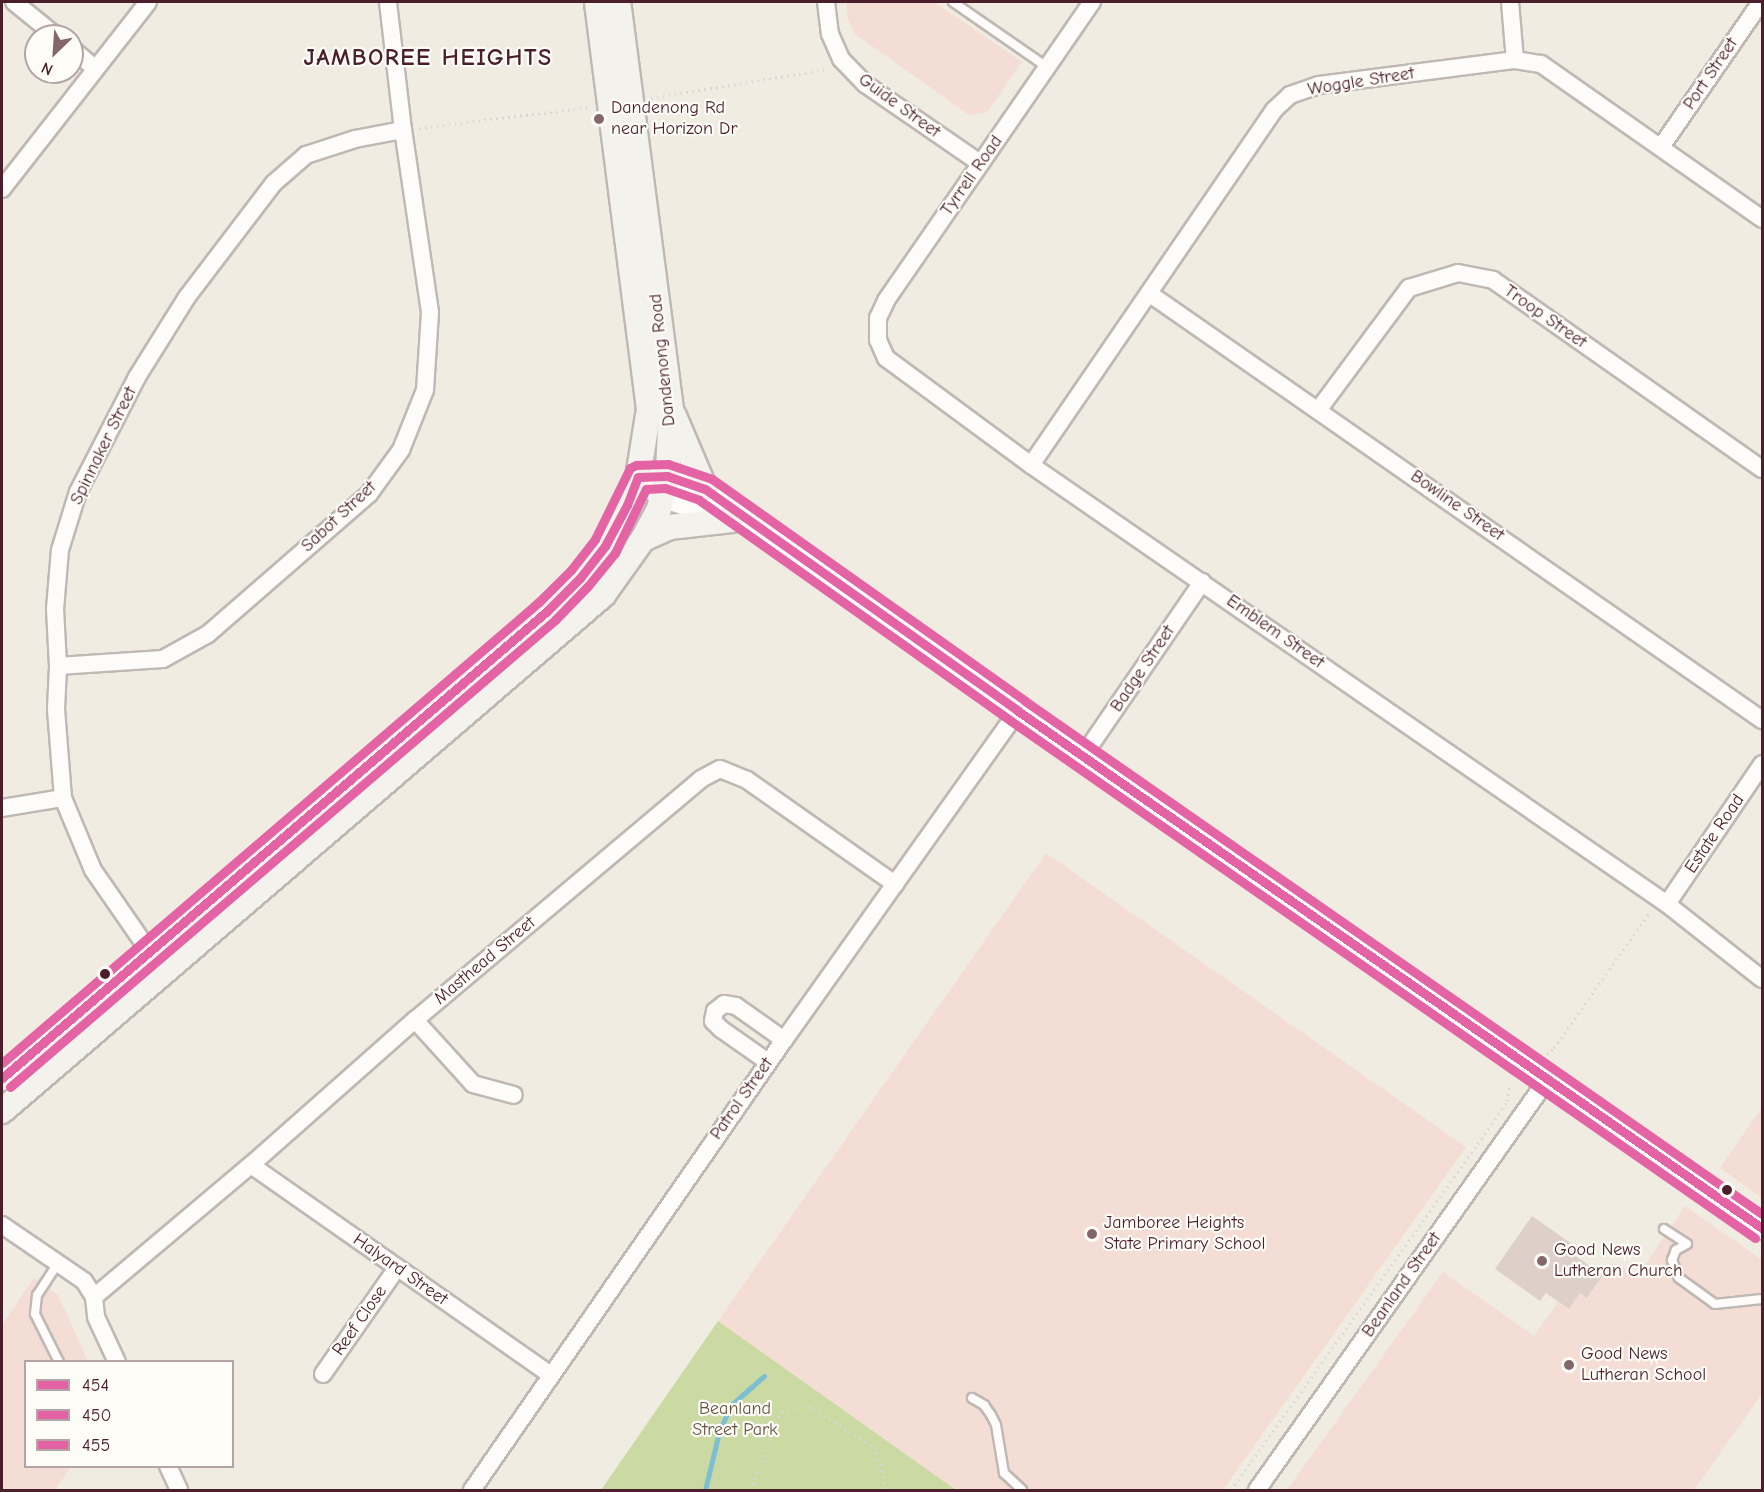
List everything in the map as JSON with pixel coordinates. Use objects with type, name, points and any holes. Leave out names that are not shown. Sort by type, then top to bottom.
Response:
[{"type":"main road","name":"Dandenong Road","points":[[2,1111],[603,595],[643,539],[659,509],[664,486],[671,409],[621,103],[597,2]]},
{"type":"main road","name":"Dandenong Road","points":[[2,1078],[547,611],[580,579],[605,546],[627,505],[638,477],[649,409],[621,103],[618,2]]},
{"type":"main road","points":[[671,409],[705,489]]},
{"type":"main road","points":[[643,539],[670,526],[732,520]]},
{"type":"street","points":[[14,2],[41,24]]},
{"type":"street","points":[[2,189],[148,2]]},
{"type":"street","name":"Sabot Street","points":[[58,666],[163,659],[208,633],[369,494],[401,450],[425,390],[430,312],[403,130],[388,2]]},
{"type":"street","name":"Guide Street","points":[[826,2],[830,34],[841,59],[865,84],[980,164]]},
{"type":"street","name":"Tyrrell Road","points":[[886,358],[878,340],[878,318],[886,301],[1092,2]]},
{"type":"street","points":[[1510,2],[1515,60]]},
{"type":"street","name":"Port Street","points":[[1661,147],[1761,2]]},
{"type":"street","points":[[84,59],[95,69]]},
{"type":"street","name":"Woggle Street","points":[[1031,465],[1274,110],[1290,95],[1319,85],[1515,60],[1541,64],[1762,219]]},
{"type":"street","name":"Spinnaker Street","points":[[164,971],[93,870],[63,798],[56,709],[58,666],[55,609],[60,550],[78,492],[137,377],[187,297],[274,183],[306,156],[355,140],[403,130]]},
{"type":"street","name":"Troop Street","points":[[1318,409],[1409,288],[1458,273],[1492,280],[1762,469]]},
{"type":"street","name":"Bowline Street","points":[[1150,294],[1762,720]]},
{"type":"street","name":"Emblem Street","points":[[886,358],[1031,465],[1664,901],[1762,979]]},
{"type":"street","points":[[638,477],[664,486],[795,554]]},
{"type":"street","points":[[664,486],[705,489],[1018,711],[1762,1228]]},
{"type":"street","name":"Badge Street","points":[[1083,756],[1202,582]]},
{"type":"street","name":"Patrol Street","points":[[471,1491],[768,1062],[1018,711]]},
{"type":"street","name":"Estate Road","points":[[1664,901],[1762,764]]},
{"type":"street","name":"Masthead Street","points":[[94,1297],[251,1165],[415,1020],[701,779],[720,769],[747,780],[895,884]]},
{"type":"street","points":[[2,808],[63,798]]},
{"type":"street","points":[[768,1062],[721,1029],[713,1021],[715,1011],[724,1004],[736,1006],[784,1040]]},
{"type":"street","points":[[415,1020],[473,1084],[514,1095]]},
{"type":"street","name":"Beanland Street","points":[[1257,1491],[1547,1080]]},
{"type":"street","name":"Halyard Street","points":[[251,1165],[551,1375]]},
{"type":"street","points":[[2,1225],[84,1281],[94,1297],[96,1317],[116,1360]]},
{"type":"street","name":"Reef Close","points":[[323,1374],[397,1268]]},
{"type":"street","points":[[168,1468],[179,1491]]},
{"type":"lane","points":[[953,2],[1047,67]]},
{"type":"lane","points":[[1664,1228],[1687,1244],[1676,1250],[1672,1260],[1679,1278],[1715,1304],[1762,1299]]},
{"type":"lane","points":[[57,1263],[37,1295],[35,1314],[58,1360]]},
{"type":"lane","points":[[972,1398],[984,1405],[991,1415],[996,1425],[1004,1473],[1022,1491]]},
{"type":"path","points":[[403,130],[621,103],[827,69],[841,59]]},
{"type":"path","points":[[1547,1054],[1554,1048],[1664,901]]},
{"type":"path","points":[[1231,1491],[1472,1153],[1507,1101],[1509,1086]]},
{"type":"path","points":[[751,1491],[781,1411],[809,1406],[873,1446],[887,1491]]},
{"type":"shaded area","points":[[846,2],[934,2],[1022,62],[987,112],[969,115],[855,34],[848,19]]},
{"type":"shaded area","name":"Jamboree Heights State Primary School","points":[[1046,853],[1466,1147],[1223,1490],[956,1490],[718,1321]]},
{"type":"shaded area","points":[[1762,1107],[1762,1198],[1720,1168]]},
{"type":"shaded area","name":"Good News Lutheran School","points":[[1685,1206],[1762,1260],[1762,1394],[1694,1490],[1287,1490],[1443,1272],[1534,1336],[1558,1302],[1569,1309],[1580,1293],[1588,1297],[1611,1264],[1619,1264],[1636,1278]]},
{"type":"shaded area","points":[[34,1278],[58,1295],[88,1360],[24,1360],[24,1468],[70,1468],[55,1490],[2,1490],[2,1325]]},
{"type":"green space","name":"Beanland Street Park","points":[[718,1321],[956,1490],[601,1490]]},
{"type":"building","name":"Good News Lutheran Church","points":[[1532,1216],[1576,1247],[1571,1253],[1603,1275],[1587,1298],[1580,1293],[1569,1309],[1546,1293],[1540,1301],[1495,1269]]},
{"type":"waterway","points":[[705,1490],[719,1432],[731,1405],[764,1376]]},
{"type":"transit line","name":"455","points":[[2,1063],[539,602],[571,570],[595,539],[630,468],[636,465],[668,464],[712,479],[1025,701],[1762,1214]]},
{"type":"transit line","name":"454","points":[[2,1078],[547,611],[580,578],[605,546],[627,505],[638,477],[667,476],[705,489],[1018,711],[1762,1228]]},
{"type":"transit line","name":"450","points":[[10,1087],[555,620],[588,586],[615,553],[646,489],[665,488],[699,500],[1011,721],[1755,1238]]},
{"type":"place","name":"Dandenong Rd near Horizon Dr","points":[[599,119]]},
{"type":"place","name":"Jamboree Heights State Primary School","points":[[1092,1234]]},
{"type":"place","name":"Good News Lutheran Church","points":[[1542,1261]]},
{"type":"place","name":"Good News Lutheran School","points":[[1569,1365]]},
{"type":"district","name":"JAMBOREE HEIGHTS","points":[[428,58]]}]
